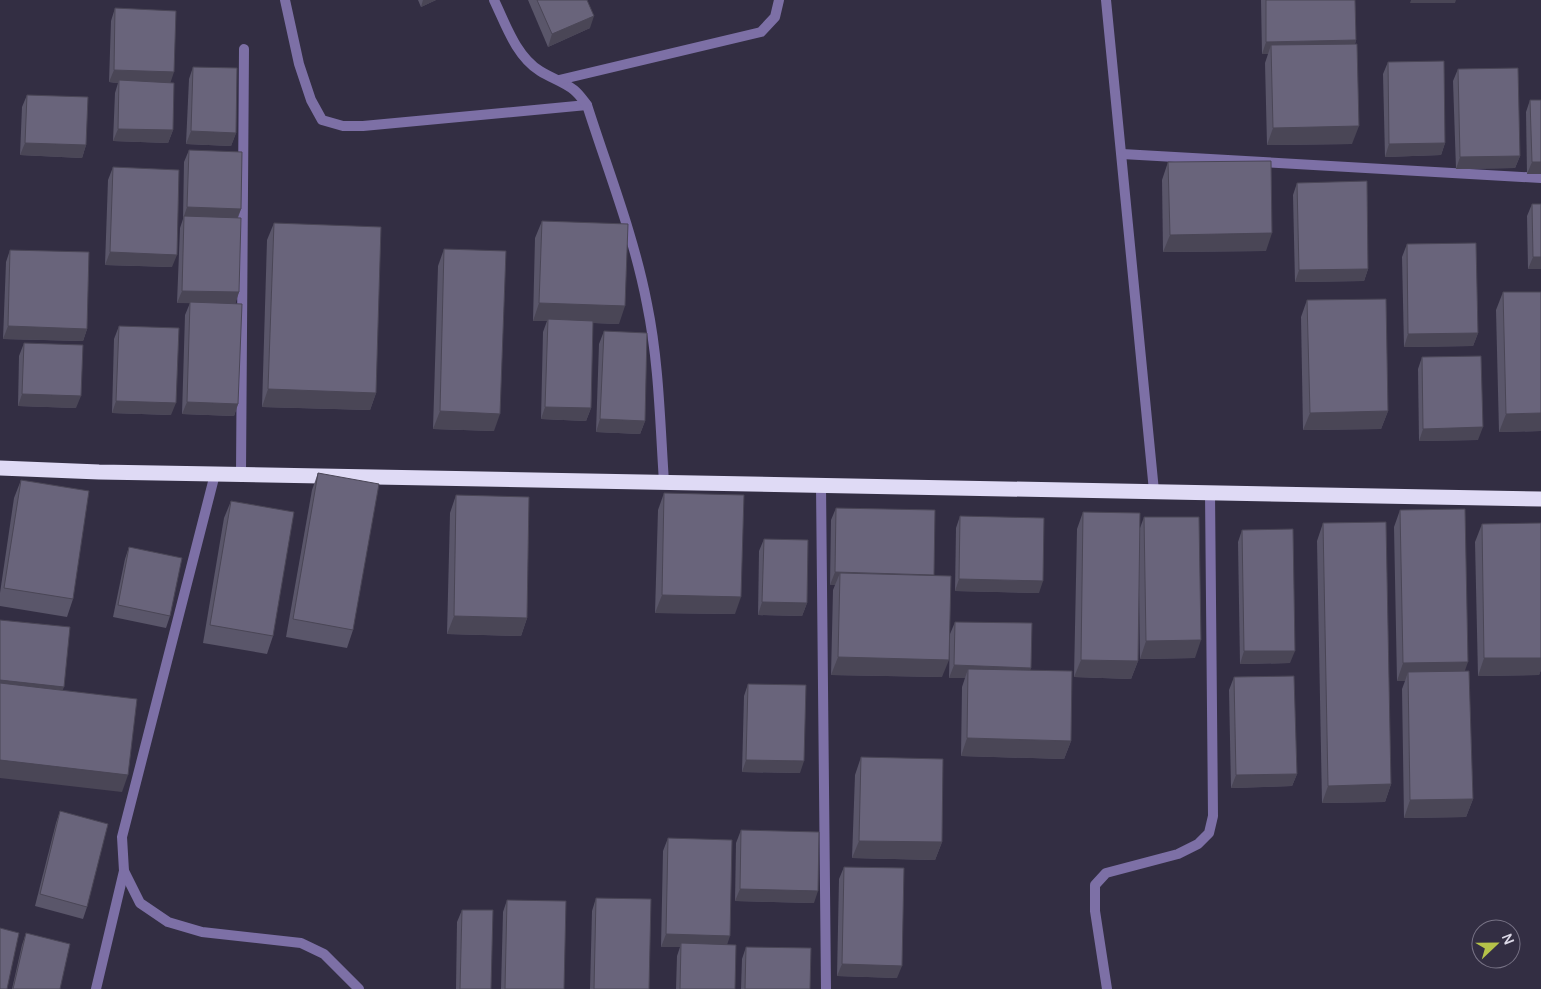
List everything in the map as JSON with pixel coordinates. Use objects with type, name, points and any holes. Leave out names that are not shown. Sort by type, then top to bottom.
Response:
[{"type":"highway","points":[[0,468],[215,474],[1541,499]]},
{"type":"street","points":[[285,0],[298,64],[311,100],[322,120],[343,126],[363,126],[587,105]]},
{"type":"street","points":[[494,0],[522,56],[539,71],[576,91],[587,105],[638,261],[648,306],[655,364],[664,482]]},
{"type":"street","points":[[558,80],[760,32],[775,17],[779,0]]},
{"type":"street","points":[[1106,0],[1154,491]]},
{"type":"street","points":[[241,474],[244,49]]},
{"type":"street","points":[[1122,154],[1541,178]]},
{"type":"street","points":[[96,989],[124,871],[122,837],[215,474]]},
{"type":"street","points":[[821,485],[826,989]]},
{"type":"street","points":[[1107,989],[1095,911],[1095,885],[1106,873],[1178,854],[1198,844],[1209,832],[1213,816],[1210,492]]},
{"type":"street","points":[[124,871],[140,903],[168,922],[202,932],[302,943],[324,954],[359,989]]},
{"type":"building","points":[[537,0],[587,0],[594,16],[552,34]]},
{"type":"building","points":[[1266,0],[1355,0],[1356,40],[1266,42]]},
{"type":"building","points":[[115,8],[176,11],[174,72],[114,70]]},
{"type":"building","points":[[1357,44],[1359,126],[1273,128],[1271,45]]},
{"type":"building","points":[[1444,61],[1445,143],[1389,144],[1388,62]]},
{"type":"building","points":[[193,67],[237,68],[236,133],[191,131]]},
{"type":"building","points":[[1518,68],[1520,156],[1460,157],[1458,69]]},
{"type":"building","points":[[119,80],[174,83],[173,130],[118,129]]},
{"type":"building","points":[[27,95],[88,97],[86,145],[25,143]]},
{"type":"building","points":[[1530,100],[1541,100],[1541,162],[1532,162]]},
{"type":"building","points":[[189,150],[242,152],[241,209],[187,207]]},
{"type":"building","points":[[1271,161],[1272,233],[1170,235],[1168,162]]},
{"type":"building","points":[[113,167],[179,170],[177,255],[110,252]]},
{"type":"building","points":[[1367,181],[1368,269],[1299,270],[1297,183]]},
{"type":"building","points":[[1532,204],[1541,204],[1541,257],[1533,257]]},
{"type":"building","points":[[184,216],[241,218],[239,292],[182,291]]},
{"type":"building","points":[[542,221],[628,224],[625,306],[539,303]]},
{"type":"building","points":[[274,223],[381,227],[376,393],[268,389]]},
{"type":"building","points":[[1476,243],[1478,333],[1408,334],[1407,244]]},
{"type":"building","points":[[444,249],[506,251],[500,414],[440,411]]},
{"type":"building","points":[[10,250],[89,252],[87,329],[8,326]]},
{"type":"building","points":[[1503,292],[1541,292],[1541,413],[1506,414]]},
{"type":"building","points":[[1386,299],[1388,411],[1310,413],[1307,300]]},
{"type":"building","points":[[190,302],[242,304],[238,404],[187,402]]},
{"type":"building","points":[[548,319],[593,321],[591,408],[545,407]]},
{"type":"building","points":[[119,326],[179,328],[176,403],[116,401]]},
{"type":"building","points":[[604,331],[647,333],[645,421],[600,419]]},
{"type":"building","points":[[24,343],[83,345],[81,396],[22,394]]},
{"type":"building","points":[[1481,356],[1483,427],[1423,429],[1422,357]]},
{"type":"building","points":[[318,473],[379,484],[353,630],[293,619]]},
{"type":"building","points":[[21,480],[89,491],[73,599],[4,588]]},
{"type":"building","points":[[664,493],[744,495],[741,597],[662,595]]},
{"type":"building","points":[[456,495],[529,497],[527,618],[454,616]]},
{"type":"building","points":[[231,501],[294,512],[273,636],[210,625]]},
{"type":"building","points":[[836,508],[935,510],[934,575],[835,572]]},
{"type":"building","points":[[1465,509],[1468,662],[1403,663],[1400,510]]},
{"type":"building","points":[[1083,512],[1140,513],[1138,661],[1081,660]]},
{"type":"building","points":[[960,516],[1044,518],[1043,581],[959,579]]},
{"type":"building","points":[[1144,517],[1199,517],[1201,640],[1146,641]]},
{"type":"building","points":[[1386,522],[1391,784],[1328,786],[1323,523]]},
{"type":"building","points":[[1541,523],[1541,658],[1484,658],[1482,524]]},
{"type":"building","points":[[1293,529],[1295,651],[1244,651],[1242,530]]},
{"type":"building","points":[[764,539],[808,540],[807,603],[762,602]]},
{"type":"building","points":[[129,547],[182,558],[170,616],[118,605]]},
{"type":"building","points":[[840,573],[951,576],[949,660],[838,657]]},
{"type":"building","points":[[0,620],[70,627],[64,687],[0,680]]},
{"type":"building","points":[[955,622],[1032,623],[1031,668],[954,665]]},
{"type":"building","points":[[968,669],[1072,671],[1071,741],[967,738]]},
{"type":"building","points":[[1469,671],[1473,799],[1410,800],[1408,672]]},
{"type":"building","points":[[1294,676],[1297,774],[1236,775],[1234,677]]},
{"type":"building","points":[[0,683],[137,699],[128,775],[0,760]]},
{"type":"building","points":[[748,684],[806,685],[804,761],[746,760]]},
{"type":"building","points":[[861,757],[943,759],[942,842],[859,841]]},
{"type":"building","points":[[60,811],[108,824],[87,907],[40,894]]},
{"type":"building","points":[[741,830],[819,832],[818,891],[740,889]]},
{"type":"building","points":[[668,838],[732,840],[730,936],[666,934]]},
{"type":"building","points":[[844,867],[904,868],[902,966],[842,964]]},
{"type":"building","points":[[596,898],[651,899],[649,989],[594,989]]},
{"type":"building","points":[[507,900],[566,901],[564,989],[505,989]]},
{"type":"building","points":[[462,910],[493,910],[491,989],[460,989]]},
{"type":"building","points":[[0,928],[19,933],[7,989],[0,989]]},
{"type":"building","points":[[26,933],[70,944],[60,989],[13,989]]},
{"type":"building","points":[[681,943],[736,945],[735,989],[680,989]]},
{"type":"building","points":[[746,947],[811,948],[810,989],[745,989]]}]
